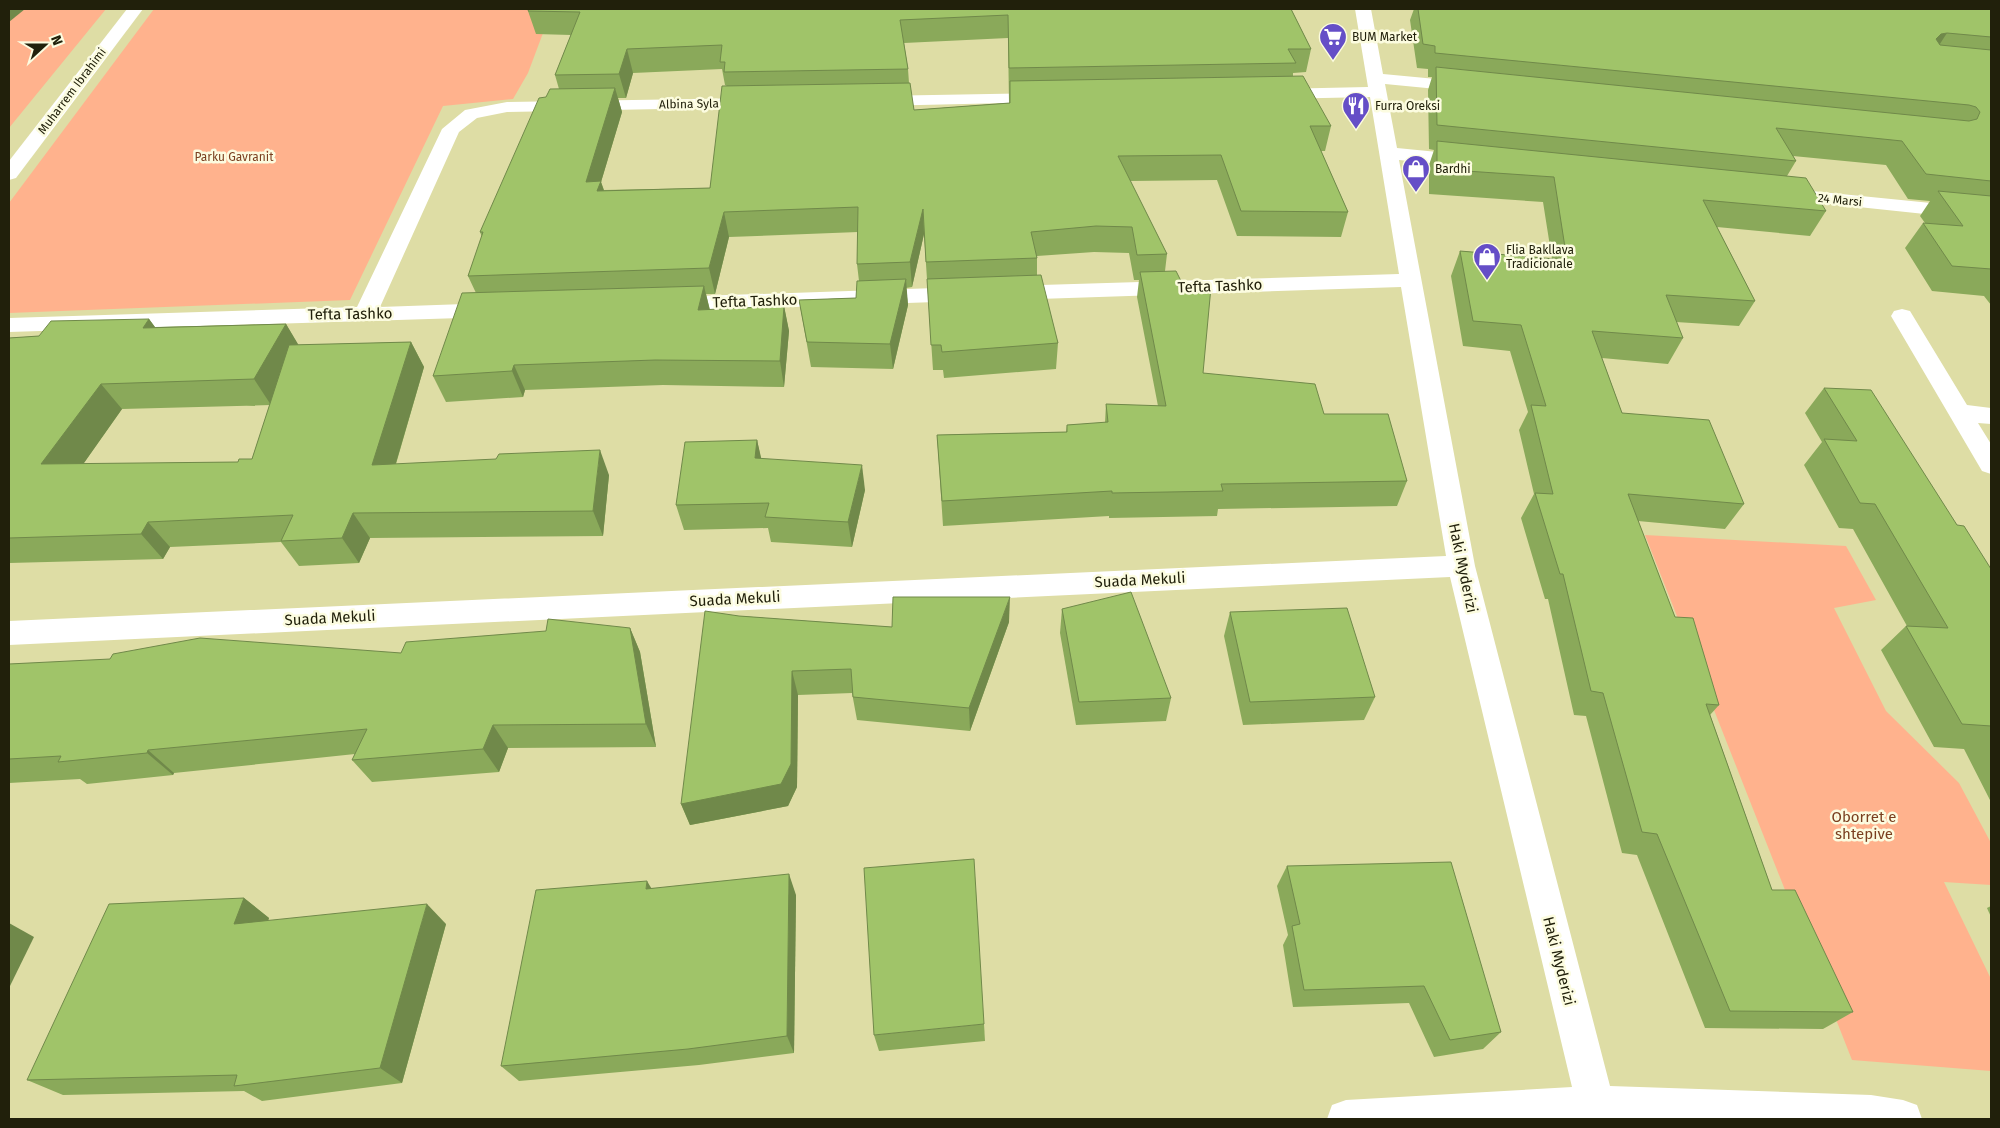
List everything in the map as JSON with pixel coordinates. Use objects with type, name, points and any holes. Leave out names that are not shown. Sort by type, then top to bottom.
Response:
[{"type":"street","name":"Muharrem Ibrahimi","points":[[9,174],[135,9]]},
{"type":"street","name":"Haki Myderizi","points":[[1363,9],[1390,153],[1461,566],[1597,1112]]},
{"type":"street","points":[[1257,94],[1376,85],[1482,89]]},
{"type":"street","points":[[857,101],[1067,98]]},
{"type":"street","name":"Albina Syla","points":[[365,314],[451,129],[471,114],[507,107],[777,102]]},
{"type":"street","points":[[1390,153],[1489,164]]},
{"type":"street","name":"24 Marsi","points":[[1765,193],[1991,215]]},
{"type":"street","name":"Tefta Tashko","points":[[654,304],[1411,280]]},
{"type":"street","name":"Tefta Tashko","points":[[9,325],[515,309]]},
{"type":"street","points":[[1902,316],[1991,465]]},
{"type":"street","points":[[1959,412],[1991,416]]},
{"type":"street","name":"Suada Mekuli","points":[[9,633],[1461,566]]},
{"type":"street","points":[[1346,1119],[1597,1112],[1871,1114],[1903,1119]]},
{"type":"green space","points":[[9,9],[106,9],[9,128]]},
{"type":"green space","name":"Parku Gavranit","points":[[154,9],[552,9],[528,73],[513,99],[443,106],[350,300],[9,313],[9,203]]},
{"type":"green space","name":"Oborret e shtepive","points":[[1645,535],[1846,546],[1876,600],[1834,608],[1886,711],[1959,783],[1991,843],[1991,885],[1944,882],[1991,979],[1991,1071],[1852,1060]]},
{"type":"building","points":[[529,9],[1291,9],[1311,49],[1288,49],[1296,63],[1009,68],[1008,15],[900,20],[908,69],[724,72],[725,62],[720,62],[722,45],[627,49],[619,74],[555,75],[580,12],[528,11]]},
{"type":"building","points":[[1418,9],[1991,9],[1991,37],[1947,33],[1941,34],[1936,39],[1940,45],[1991,50],[1991,181],[1926,174],[1902,141],[1776,128],[1796,161],[1437,125],[1436,67],[1969,121],[1977,119],[1980,112],[1976,107],[1969,105],[1435,53],[1435,46],[1423,44]]},
{"type":"building","points":[[1303,76],[1331,126],[1310,126],[1348,212],[1241,211],[1221,155],[1118,156],[1167,254],[1137,255],[1132,227],[1096,226],[1031,232],[1037,258],[926,262],[923,209],[910,262],[857,264],[858,207],[724,212],[709,268],[468,276],[483,232],[480,232],[539,98],[546,97],[550,89],[615,88],[586,182],[601,181],[597,191],[710,188],[722,86],[910,83],[914,110],[1010,103],[1010,81]]},
{"type":"building","points":[[1437,141],[1806,178],[1826,211],[1703,200],[1755,301],[1666,295],[1683,338],[1592,331],[1622,413],[1709,420],[1744,504],[1628,494],[1675,617],[1693,618],[1719,705],[1706,704],[1772,890],[1795,890],[1853,1012],[1730,1011],[1657,834],[1642,832],[1603,693],[1591,691],[1563,574],[1560,574],[1535,493],[1553,494],[1531,405],[1546,406],[1521,325],[1473,321],[1460,251],[1567,260],[1554,177],[1437,169]]},
{"type":"building","points":[[1938,191],[1991,196],[1991,269],[1952,266],[1923,223],[1963,226]]},
{"type":"building","points":[[1176,271],[1184,287],[1211,287],[1203,373],[1315,384],[1324,414],[1388,414],[1407,481],[1221,484],[1223,491],[1112,493],[1112,491],[942,501],[937,435],[1067,432],[1067,425],[1108,422],[1106,404],[1166,406],[1140,272]]},
{"type":"building","points":[[1041,275],[1058,343],[942,352],[941,345],[931,345],[927,279]]},
{"type":"building","points":[[906,279],[890,344],[807,342],[799,300],[856,298],[857,281]]},
{"type":"building","points":[[704,286],[698,310],[784,306],[780,361],[655,360],[514,365],[512,371],[433,376],[462,293]]},
{"type":"building","points":[[149,319],[143,328],[286,324],[254,379],[101,384],[41,464],[238,462],[239,459],[252,459],[289,345],[411,342],[372,465],[496,459],[499,454],[600,450],[593,511],[353,513],[342,538],[281,541],[293,515],[148,522],[141,534],[9,538],[9,338],[39,336],[51,321]]},
{"type":"building","points":[[1824,388],[1871,390],[1957,525],[1964,526],[1991,569],[1991,726],[1962,724],[1906,626],[1948,628],[1875,504],[1860,503],[1824,439],[1857,441]]},
{"type":"building","points":[[757,440],[755,458],[862,465],[848,522],[765,517],[769,503],[676,505],[685,442]]},
{"type":"building","points":[[1131,592],[1171,698],[1079,702],[1062,609]]},
{"type":"building","points":[[893,597],[1010,597],[969,708],[853,697],[851,669],[792,671],[791,764],[781,784],[681,804],[705,611],[739,616],[892,627]]},
{"type":"building","points":[[1347,608],[1375,697],[1250,702],[1230,612]]},
{"type":"building","points":[[548,619],[630,628],[646,724],[493,725],[483,749],[352,760],[367,729],[148,750],[147,753],[58,762],[61,756],[9,759],[9,664],[110,659],[113,654],[200,638],[401,653],[406,642],[546,631]]},
{"type":"building","points":[[974,859],[984,1024],[874,1035],[864,868]]},
{"type":"building","points":[[1451,862],[1501,1032],[1450,1040],[1424,986],[1304,990],[1292,926],[1300,924],[1287,866]]},
{"type":"building","points":[[789,874],[787,1036],[688,1049],[501,1066],[536,890],[647,881],[646,889]]},
{"type":"building","points":[[244,898],[234,924],[427,904],[380,1068],[234,1086],[237,1075],[27,1080],[109,904]]},
{"type":"place","name":"BUM Market","points":[[1333,61]]},
{"type":"place","name":"Furra Oreksi","points":[[1356,130]]},
{"type":"place","name":"Bardhi","points":[[1416,193]]},
{"type":"place","name":"Flia Bakllava Tradicionale","points":[[1487,281]]}]
